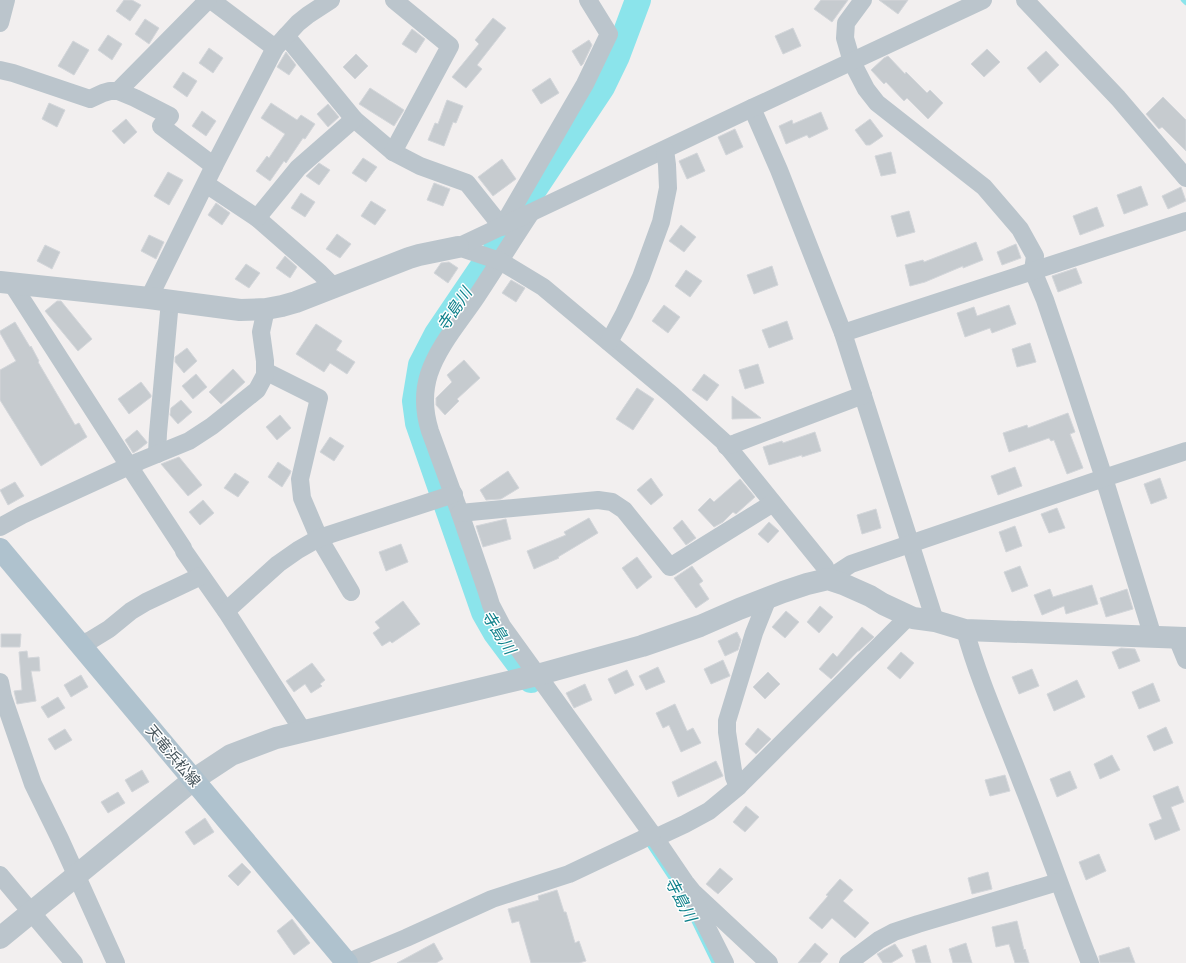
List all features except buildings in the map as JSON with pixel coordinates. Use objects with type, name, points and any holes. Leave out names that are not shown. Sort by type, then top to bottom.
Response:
[{"type":"main road","name":"天竜浜松線","points":[[0,549],[346,963]]},
{"type":"street","points":[[0,23],[6,0]]},
{"type":"street","points":[[118,91],[208,0]]},
{"type":"street","points":[[211,0],[280,42],[354,119],[393,152],[420,166],[466,182],[502,227]]},
{"type":"street","points":[[149,298],[214,166],[280,42],[298,23],[331,0]]},
{"type":"street","points":[[393,152],[450,46],[394,0]]},
{"type":"street","points":[[502,227],[585,84],[609,34],[588,0]]},
{"type":"street","points":[[863,0],[846,23],[845,38],[852,62],[866,89],[877,103],[984,187],[1020,229],[1035,256],[1033,271],[1045,300],[1066,362],[1104,478],[1153,637]]},
{"type":"street","points":[[6,283],[149,298],[170,302],[240,310],[266,309],[296,302],[409,258],[458,247],[983,0]]},
{"type":"street","points":[[1025,0],[1118,98],[1186,178]]},
{"type":"street","points":[[0,70],[90,99],[110,91],[118,91],[135,98],[170,116],[161,126],[214,166]]},
{"type":"street","points":[[752,108],[776,164],[843,333],[935,621]]},
{"type":"street","points":[[257,218],[298,168],[354,119]]},
{"type":"street","points":[[609,342],[641,277],[661,222],[668,188],[665,150]]},
{"type":"street","points":[[206,184],[257,218],[315,268],[334,287]]},
{"type":"street","points":[[530,214],[500,262],[447,340],[429,373],[425,397],[426,419],[448,496],[460,513],[488,592],[489,600],[496,615],[532,676],[568,715],[649,837],[693,892],[769,963]]},
{"type":"street","points":[[843,333],[1186,221]]},
{"type":"street","points":[[458,247],[500,262],[542,287],[672,394],[723,441],[825,567],[828,580]]},
{"type":"street","points":[[6,283],[201,576],[226,611],[303,731]]},
{"type":"street","points":[[158,454],[158,433],[170,302]]},
{"type":"street","points":[[0,527],[22,515],[189,440],[212,426],[257,390],[265,375],[265,361],[260,332],[266,309]]},
{"type":"street","points":[[265,372],[319,398],[300,479],[302,498],[319,538],[351,592]]},
{"type":"street","points":[[726,446],[863,395]]},
{"type":"street","points":[[0,938],[192,780],[231,755],[276,738],[532,676],[655,642],[807,584],[828,580],[851,564],[1186,451]]},
{"type":"street","points":[[226,611],[278,564],[319,538],[448,496]]},
{"type":"street","points":[[460,513],[598,500],[612,502],[624,510],[670,567],[772,503]]},
{"type":"street","points":[[80,645],[109,629],[131,611],[146,602],[201,576]]},
{"type":"street","points":[[828,580],[850,587],[909,616],[935,621],[965,630],[1182,638],[1186,660]]},
{"type":"street","points":[[738,787],[734,777],[727,732],[727,721],[754,633],[768,598]]},
{"type":"street","points":[[346,963],[492,899],[569,874],[649,837],[685,824],[709,811],[738,787],[909,616]]},
{"type":"street","points":[[965,630],[972,656],[1022,782],[1058,882],[1090,963]]},
{"type":"street","points":[[0,682],[3,697],[33,784],[60,839],[116,963]]},
{"type":"street","points":[[0,875],[74,963]]},
{"type":"street","points":[[685,882],[692,899],[725,963]]},
{"type":"street","points":[[848,963],[875,942],[894,932],[1058,882]]},
{"type":"waterway","name":"寺島川","points":[[521,209],[602,87],[617,56],[638,0]]},
{"type":"waterway","points":[[1183,0],[1186,3]]},
{"type":"waterway","name":"寺島川","points":[[496,248],[507,231]]},
{"type":"waterway","name":"寺島川","points":[[481,269],[437,334],[421,365],[415,401],[418,423],[484,612],[496,633],[531,680]]},
{"type":"waterway","name":"寺島川","points":[[647,842],[678,889],[714,963]]}]
